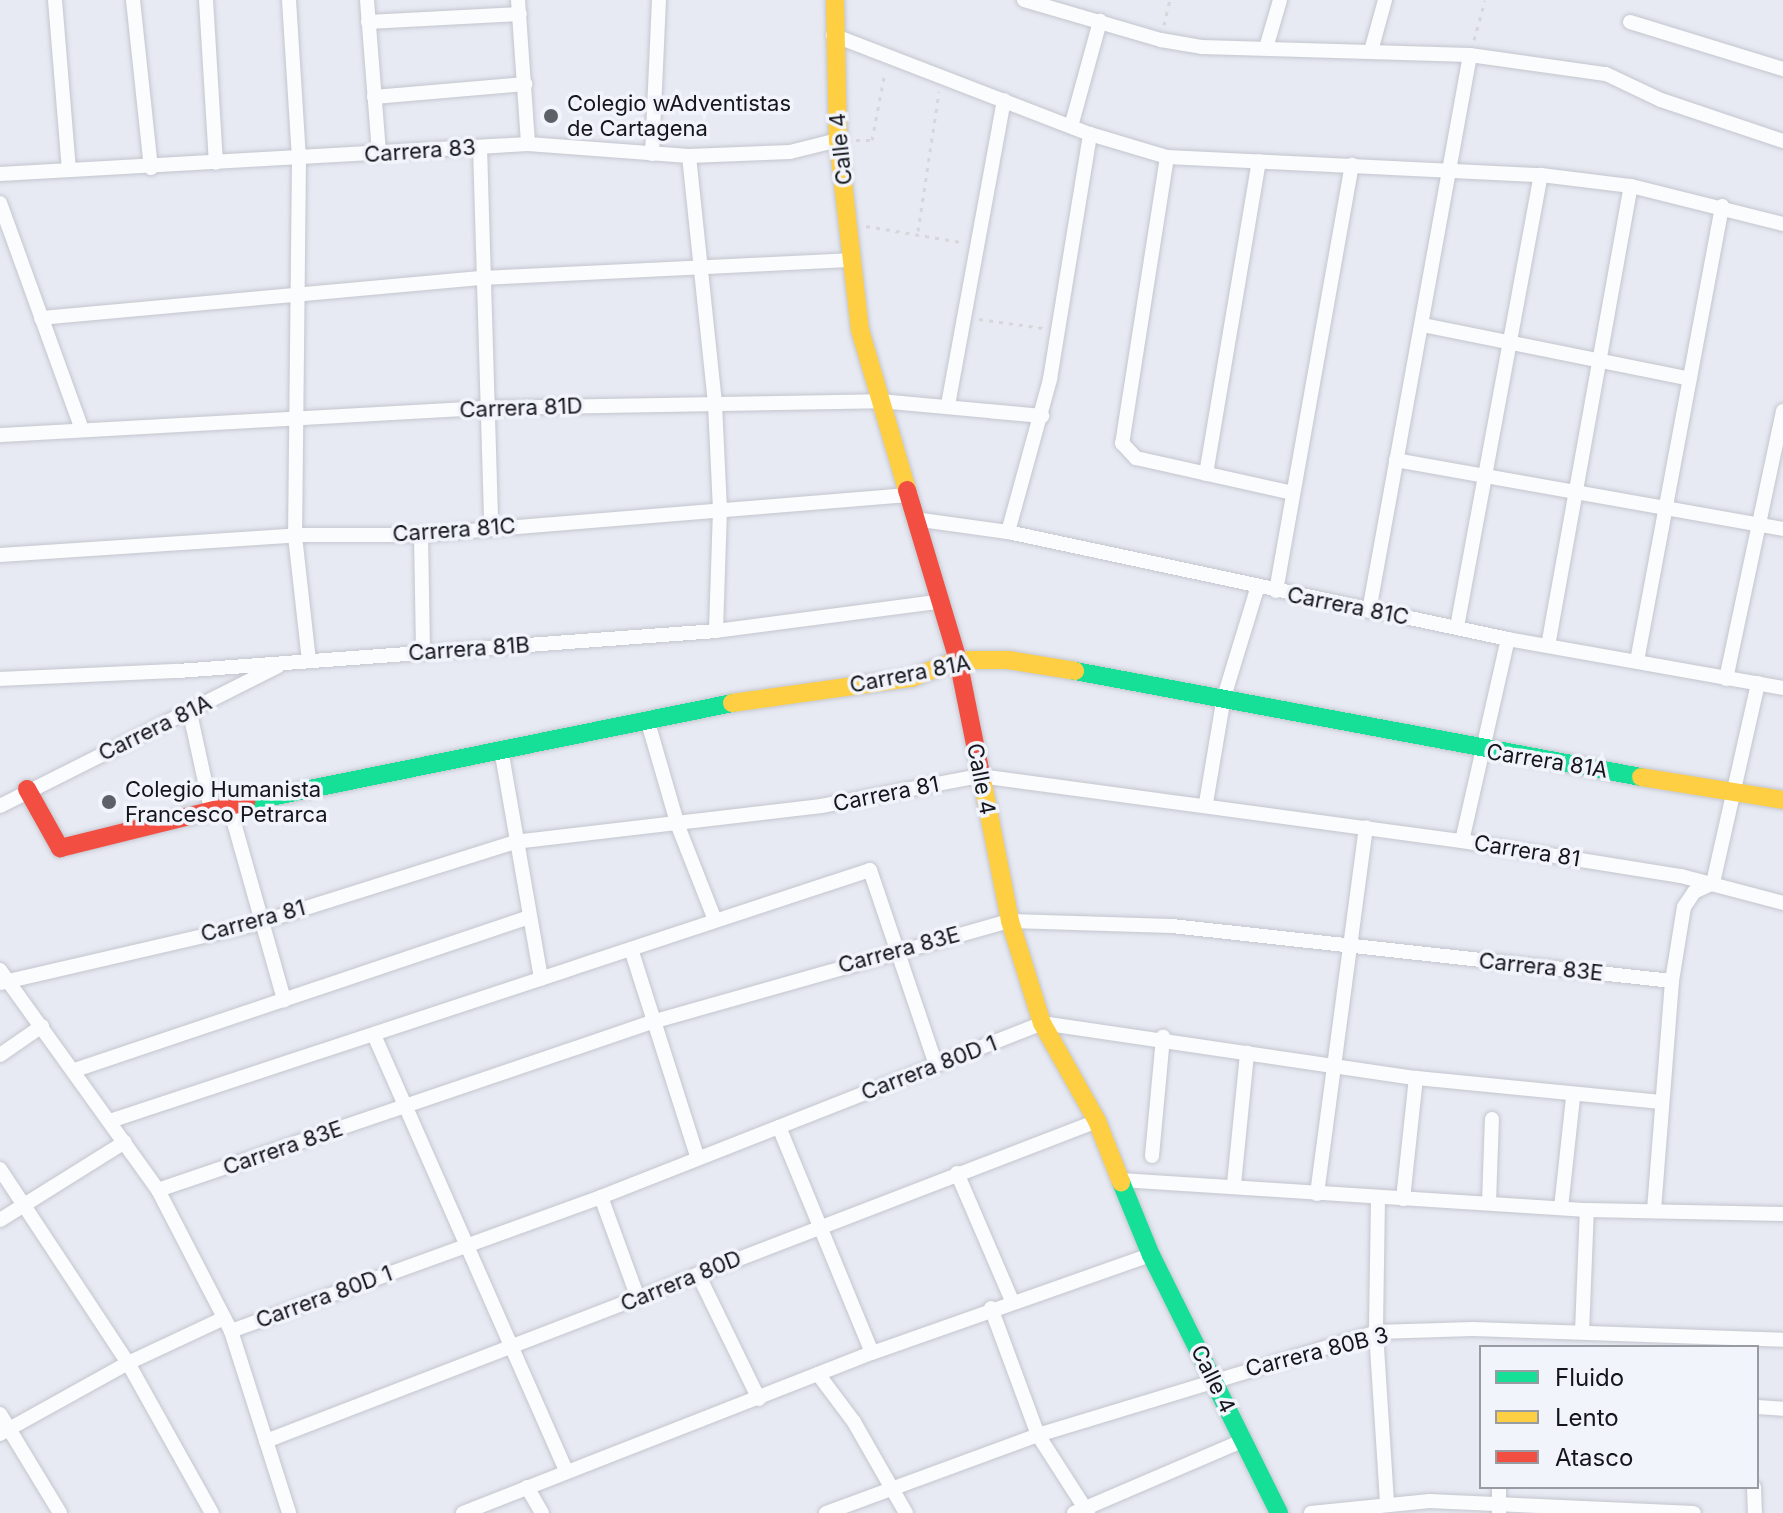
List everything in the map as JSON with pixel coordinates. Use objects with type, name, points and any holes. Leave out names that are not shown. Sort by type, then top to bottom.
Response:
[{"type":"street","points":[[55,0],[69,169]]},
{"type":"street","points":[[133,0],[151,168]]},
{"type":"street","points":[[206,0],[216,163]]},
{"type":"street","points":[[289,0],[299,158],[295,536],[309,661]]},
{"type":"street","points":[[367,0],[379,153]]},
{"type":"street","points":[[652,154],[659,0]]},
{"type":"street","name":"Calle 4","points":[[835,0],[833,35],[838,140],[851,225],[860,330],[937,602],[958,660],[1010,921],[1042,1023],[1097,1121],[1151,1255],[1279,1513]]},
{"type":"street","points":[[1024,0],[1161,40],[1266,48],[1470,55],[1606,74],[1661,100],[1783,141]]},
{"type":"street","points":[[1266,48],[1280,0]]},
{"type":"street","points":[[1371,51],[1385,0]]},
{"type":"street","points":[[368,22],[519,7],[528,144]]},
{"type":"street","points":[[1072,123],[1100,21]]},
{"type":"street","points":[[1630,22],[1783,69]]},
{"type":"street","points":[[833,35],[1072,123],[1090,134],[1167,157],[1450,167],[1541,175],[1631,186],[1783,222]]},
{"type":"street","points":[[1369,611],[1470,55]]},
{"type":"street","points":[[374,97],[525,84]]},
{"type":"street","points":[[948,405],[963,317],[980,247],[1004,100]]},
{"type":"street","points":[[1008,532],[1042,416],[1090,134]]},
{"type":"street","name":"Carrera 83","points":[[0,174],[151,168],[528,144],[689,156],[790,152],[838,140]]},
{"type":"street","points":[[480,147],[491,528]]},
{"type":"street","points":[[689,156],[715,404],[720,509],[716,631]]},
{"type":"street","points":[[1167,157],[1122,443],[1136,458],[1292,493]]},
{"type":"street","points":[[1206,474],[1259,161]]},
{"type":"street","points":[[1276,591],[1352,165]]},
{"type":"street","points":[[1457,627],[1541,175]]},
{"type":"street","points":[[1548,646],[1631,186]]},
{"type":"street","points":[[0,203],[82,429]]},
{"type":"street","points":[[1637,661],[1669,509],[1722,206]]},
{"type":"street","points":[[41,318],[297,292],[484,278],[701,264],[853,260]]},
{"type":"street","points":[[1423,325],[1511,346],[1602,358],[1690,379]]},
{"type":"street","name":"Carrera 81D","points":[[0,435],[487,408],[880,401],[1042,416]]},
{"type":"street","points":[[1726,679],[1783,411]]},
{"type":"street","points":[[1396,460],[1575,495],[1783,529]]},
{"type":"street","name":"Carrera 81C","points":[[0,555],[295,536],[421,535],[907,495]]},
{"type":"street","name":"Carrera 81C","points":[[914,519],[1008,532],[1508,639],[1783,688]]},
{"type":"street","points":[[421,535],[423,653]]},
{"type":"street","points":[[1206,803],[1224,697],[1258,586]]},
{"type":"street","name":"Carrera 81B","points":[[0,679],[282,663],[716,631],[937,602]]},
{"type":"street","points":[[1462,841],[1479,750],[1508,639]]},
{"type":"street","name":"Carrera 81A","points":[[27,789],[60,848],[220,807],[647,719],[911,678],[958,660],[1008,660],[1224,697],[1479,750],[1783,800]]},
{"type":"street","name":"Carrera 81A","points":[[0,806],[27,789],[190,713],[282,663]]},
{"type":"street","points":[[1654,1210],[1672,981],[1684,907],[1694,892],[1713,883],[1758,683]]},
{"type":"street","points":[[190,713],[220,807],[264,921],[284,1000]]},
{"type":"street","points":[[647,719],[678,826],[715,920]]},
{"type":"street","points":[[501,749],[541,979]]},
{"type":"street","name":"Carrera 81","points":[[2,977],[264,921],[515,842],[678,826],[980,776],[1206,803],[1462,841],[1713,883],[1783,903]]},
{"type":"street","points":[[1317,1194],[1366,827]]},
{"type":"street","points":[[110,1121],[870,870],[936,1065]]},
{"type":"street","points":[[75,1070],[529,917]]},
{"type":"street","name":"Carrera 83E","points":[[158,1190],[652,1022],[1010,921],[1172,926],[1672,981]]},
{"type":"street","points":[[631,949],[698,1159]]},
{"type":"street","points":[[2,977],[75,1070],[158,1190],[228,1325],[289,1513]]},
{"type":"street","name":"Carrera 80D 1","points":[[228,1325],[601,1197],[1042,1023],[1163,1037],[1416,1078],[1573,1097],[1662,1102]]},
{"type":"street","points":[[0,1055],[42,1026]]},
{"type":"street","points":[[374,1035],[566,1470]]},
{"type":"street","points":[[1152,1156],[1163,1037]]},
{"type":"street","points":[[1234,1184],[1247,1053]]},
{"type":"street","points":[[1403,1199],[1416,1078]]},
{"type":"street","points":[[1561,1208],[1573,1097]]},
{"type":"street","points":[[1489,1203],[1492,1119]]},
{"type":"street","name":"Carrera 80D","points":[[266,1441],[513,1350],[819,1225],[1097,1121]]},
{"type":"street","points":[[779,1127],[872,1353]]},
{"type":"street","points":[[0,1220],[125,1142]]},
{"type":"street","points":[[0,1169],[128,1363],[212,1513]]},
{"type":"street","points":[[957,1173],[1012,1301]]},
{"type":"street","points":[[1121,1180],[1234,1184],[1378,1199],[1587,1210],[1783,1214]]},
{"type":"street","points":[[601,1197],[638,1298]]},
{"type":"street","points":[[1378,1199],[1376,1332],[1387,1503]]},
{"type":"street","points":[[1582,1332],[1587,1210]]},
{"type":"street","points":[[463,1513],[566,1470],[991,1308],[1151,1255]]},
{"type":"street","points":[[698,1274],[759,1399]]},
{"type":"street","points":[[991,1308],[1038,1435],[1083,1511],[1242,1441]]},
{"type":"street","points":[[5,1431],[128,1363],[228,1325]]},
{"type":"street","points":[[1500,1330],[1500,1345]]},
{"type":"street","name":"Carrera 80B 3","points":[[826,1513],[1038,1435],[1214,1378],[1376,1332],[1500,1330],[1783,1340]]},
{"type":"street","points":[[818,1374],[894,1487],[906,1513]]},
{"type":"street","points":[[1759,1407],[1783,1409]]},
{"type":"street","points":[[0,1414],[5,1431],[60,1513]]},
{"type":"street","points":[[527,1487],[542,1513]]},
{"type":"street","points":[[1754,1489],[1755,1513]]},
{"type":"street","points":[[1311,1513],[1387,1503],[1429,1507],[1694,1513]]},
{"type":"path","points":[[1161,40],[1170,0]]},
{"type":"path","points":[[1470,55],[1485,0]]},
{"type":"path","points":[[838,140],[872,140],[888,53]]},
{"type":"path","points":[[918,231],[942,73]]},
{"type":"path","points":[[851,225],[918,231],[980,247]]},
{"type":"path","points":[[963,317],[1059,330]]},
{"type":"traffic: fast","points":[[1075,671],[1641,777]]},
{"type":"traffic: fast","points":[[246,802],[732,703]]},
{"type":"traffic: fast","points":[[1121,1182],[1151,1255],[1279,1513]]},
{"type":"traffic: slow","points":[[835,0],[838,140],[860,330],[907,490]]},
{"type":"traffic: slow","points":[[732,703],[911,678],[958,660],[1008,660],[1075,671]]},
{"type":"traffic: slow","points":[[1641,777],[1783,800]]},
{"type":"traffic: slow","points":[[982,779],[1010,921],[1042,1023],[1097,1121],[1121,1182]]},
{"type":"traffic: jam","points":[[907,490],[958,660],[982,779]]},
{"type":"traffic: jam","points":[[27,789],[60,848],[246,802]]},
{"type":"place","name":"Colegio wAdventistas de Cartagena","points":[[551,116]]},
{"type":"place","name":"Colegio Humanista Francesco Petrarca","points":[[109,802]]}]
